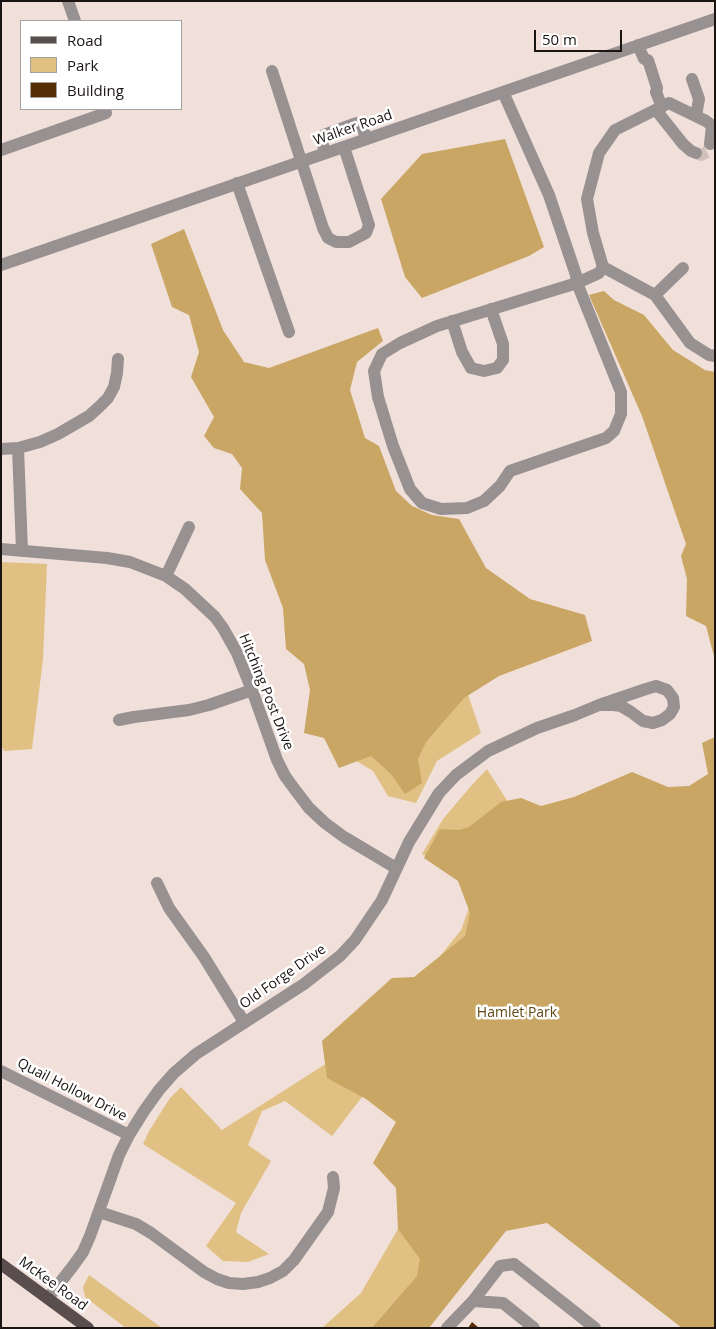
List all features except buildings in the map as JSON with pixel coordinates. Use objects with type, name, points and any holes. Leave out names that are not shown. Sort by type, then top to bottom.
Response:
[{"type":"main road","name":"McKee Road","points":[[1,1264],[88,1328]]},
{"type":"street","points":[[68,1],[75,20]]},
{"type":"street","name":"Walker Road","points":[[1,265],[715,19]]},
{"type":"street","points":[[638,45],[644,59],[642,62],[652,90],[656,92],[659,108],[682,144],[696,153]]},
{"type":"street","points":[[272,71],[323,228],[328,238],[336,242],[349,242],[366,233],[369,225],[344,147]]},
{"type":"street","points":[[692,79],[700,99],[696,116]]},
{"type":"street","points":[[502,92],[549,195],[577,283],[621,392],[621,414],[614,431],[606,438],[510,471],[500,486],[484,501],[467,508],[441,509],[422,503],[410,489],[393,446],[378,397],[374,371],[382,354],[400,343],[437,326],[577,283],[599,273],[602,266],[593,233],[587,199],[599,153],[615,130],[670,103],[714,127],[710,144]]},
{"type":"street","points":[[1,150],[106,113],[105,110]]},
{"type":"street","points":[[325,153],[322,141],[324,134],[354,124],[361,125],[368,139]]},
{"type":"street","points":[[238,183],[289,332]]},
{"type":"street","points":[[602,266],[655,295],[690,343],[709,355],[715,356]]},
{"type":"street","points":[[655,295],[683,268]]},
{"type":"street","points":[[452,321],[462,352],[471,368],[484,371],[497,368],[503,360],[503,344],[491,309]]},
{"type":"street","points":[[1,449],[18,448],[40,442],[58,434],[100,408],[114,387],[118,359]]},
{"type":"street","points":[[18,448],[22,551]]},
{"type":"street","points":[[166,576],[189,528]]},
{"type":"street","name":"Hitching Post Drive","points":[[1,549],[107,558],[130,562],[166,576],[185,589],[215,617],[237,653],[277,760],[285,776],[305,802],[325,823],[344,837],[396,868]]},
{"type":"street","name":"Old Forge Drive","points":[[48,1298],[83,1252],[119,1155],[144,1110],[159,1090],[174,1073],[196,1054],[304,984],[340,956],[355,940],[382,900],[409,842],[438,793],[456,775],[488,751],[537,728],[599,705],[656,686],[667,690],[672,698],[674,707],[670,714],[662,720],[653,723],[643,720],[621,706],[613,704],[599,705]]},
{"type":"street","points":[[120,720],[134,716],[189,710],[252,690]]},
{"type":"street","points":[[157,883],[169,908],[204,957],[244,1022]]},
{"type":"street","name":"Quail Hollow Drive","points":[[1,1071],[129,1135]]},
{"type":"street","points":[[99,1212],[136,1224],[216,1279],[229,1283],[258,1282],[283,1271],[294,1260],[328,1212],[334,1188],[334,1177]]},
{"type":"street","points":[[447,1328],[473,1300],[500,1266],[514,1264],[594,1328]]},
{"type":"street","points":[[473,1300],[503,1303],[534,1328]]},
{"type":"green space","points":[[505,139],[544,247],[529,256],[422,298],[405,277],[381,199],[422,154]]},
{"type":"green space","points":[[184,229],[223,330],[244,362],[269,368],[378,328],[383,341],[357,362],[350,390],[365,438],[379,446],[396,491],[412,506],[432,515],[459,519],[486,568],[530,599],[585,615],[592,641],[499,676],[464,698],[426,742],[418,759],[422,783],[405,794],[391,774],[371,756],[339,768],[324,738],[304,733],[310,690],[304,664],[286,649],[283,608],[265,560],[262,513],[240,489],[242,468],[232,454],[214,448],[204,436],[214,417],[191,377],[199,352],[189,315],[172,307],[151,244]]},
{"type":"green space","points":[[604,291],[614,300],[644,315],[673,350],[705,370],[715,372],[715,660],[706,626],[686,616],[687,579],[681,556],[686,544],[642,416],[589,295]]},
{"type":"green space","points":[[1,562],[47,564],[43,659],[32,749],[4,751],[1,745]]},
{"type":"green space","points":[[456,659],[481,733],[437,761],[416,803],[388,796],[373,771],[343,753]]},
{"type":"green space","name":"Hamlet Park","points":[[715,737],[715,1328],[682,1328],[547,1223],[506,1231],[429,1328],[372,1328],[417,1276],[420,1259],[398,1229],[396,1188],[373,1163],[396,1122],[366,1099],[327,1078],[322,1041],[392,978],[414,977],[465,936],[470,913],[458,881],[424,858],[440,829],[459,830],[469,827],[501,802],[521,798],[541,806],[574,797],[632,772],[668,787],[689,786],[708,774],[702,743]]},
{"type":"green space","points":[[487,769],[522,824],[406,1328],[322,1328],[361,1293],[409,1210],[408,1113],[365,1093],[332,1136],[285,1101],[262,1111],[248,1145],[271,1161],[241,1213],[236,1232],[269,1254],[248,1262],[223,1261],[206,1246],[236,1203],[143,1144],[170,1098],[181,1087],[222,1130],[346,1051],[414,989],[461,930],[477,886],[422,854],[443,819]]},
{"type":"green space","points":[[89,1275],[162,1328],[126,1328],[85,1297],[83,1287]]},
{"type":"tunnel","points":[[696,153],[701,155],[709,151],[710,144]]}]
